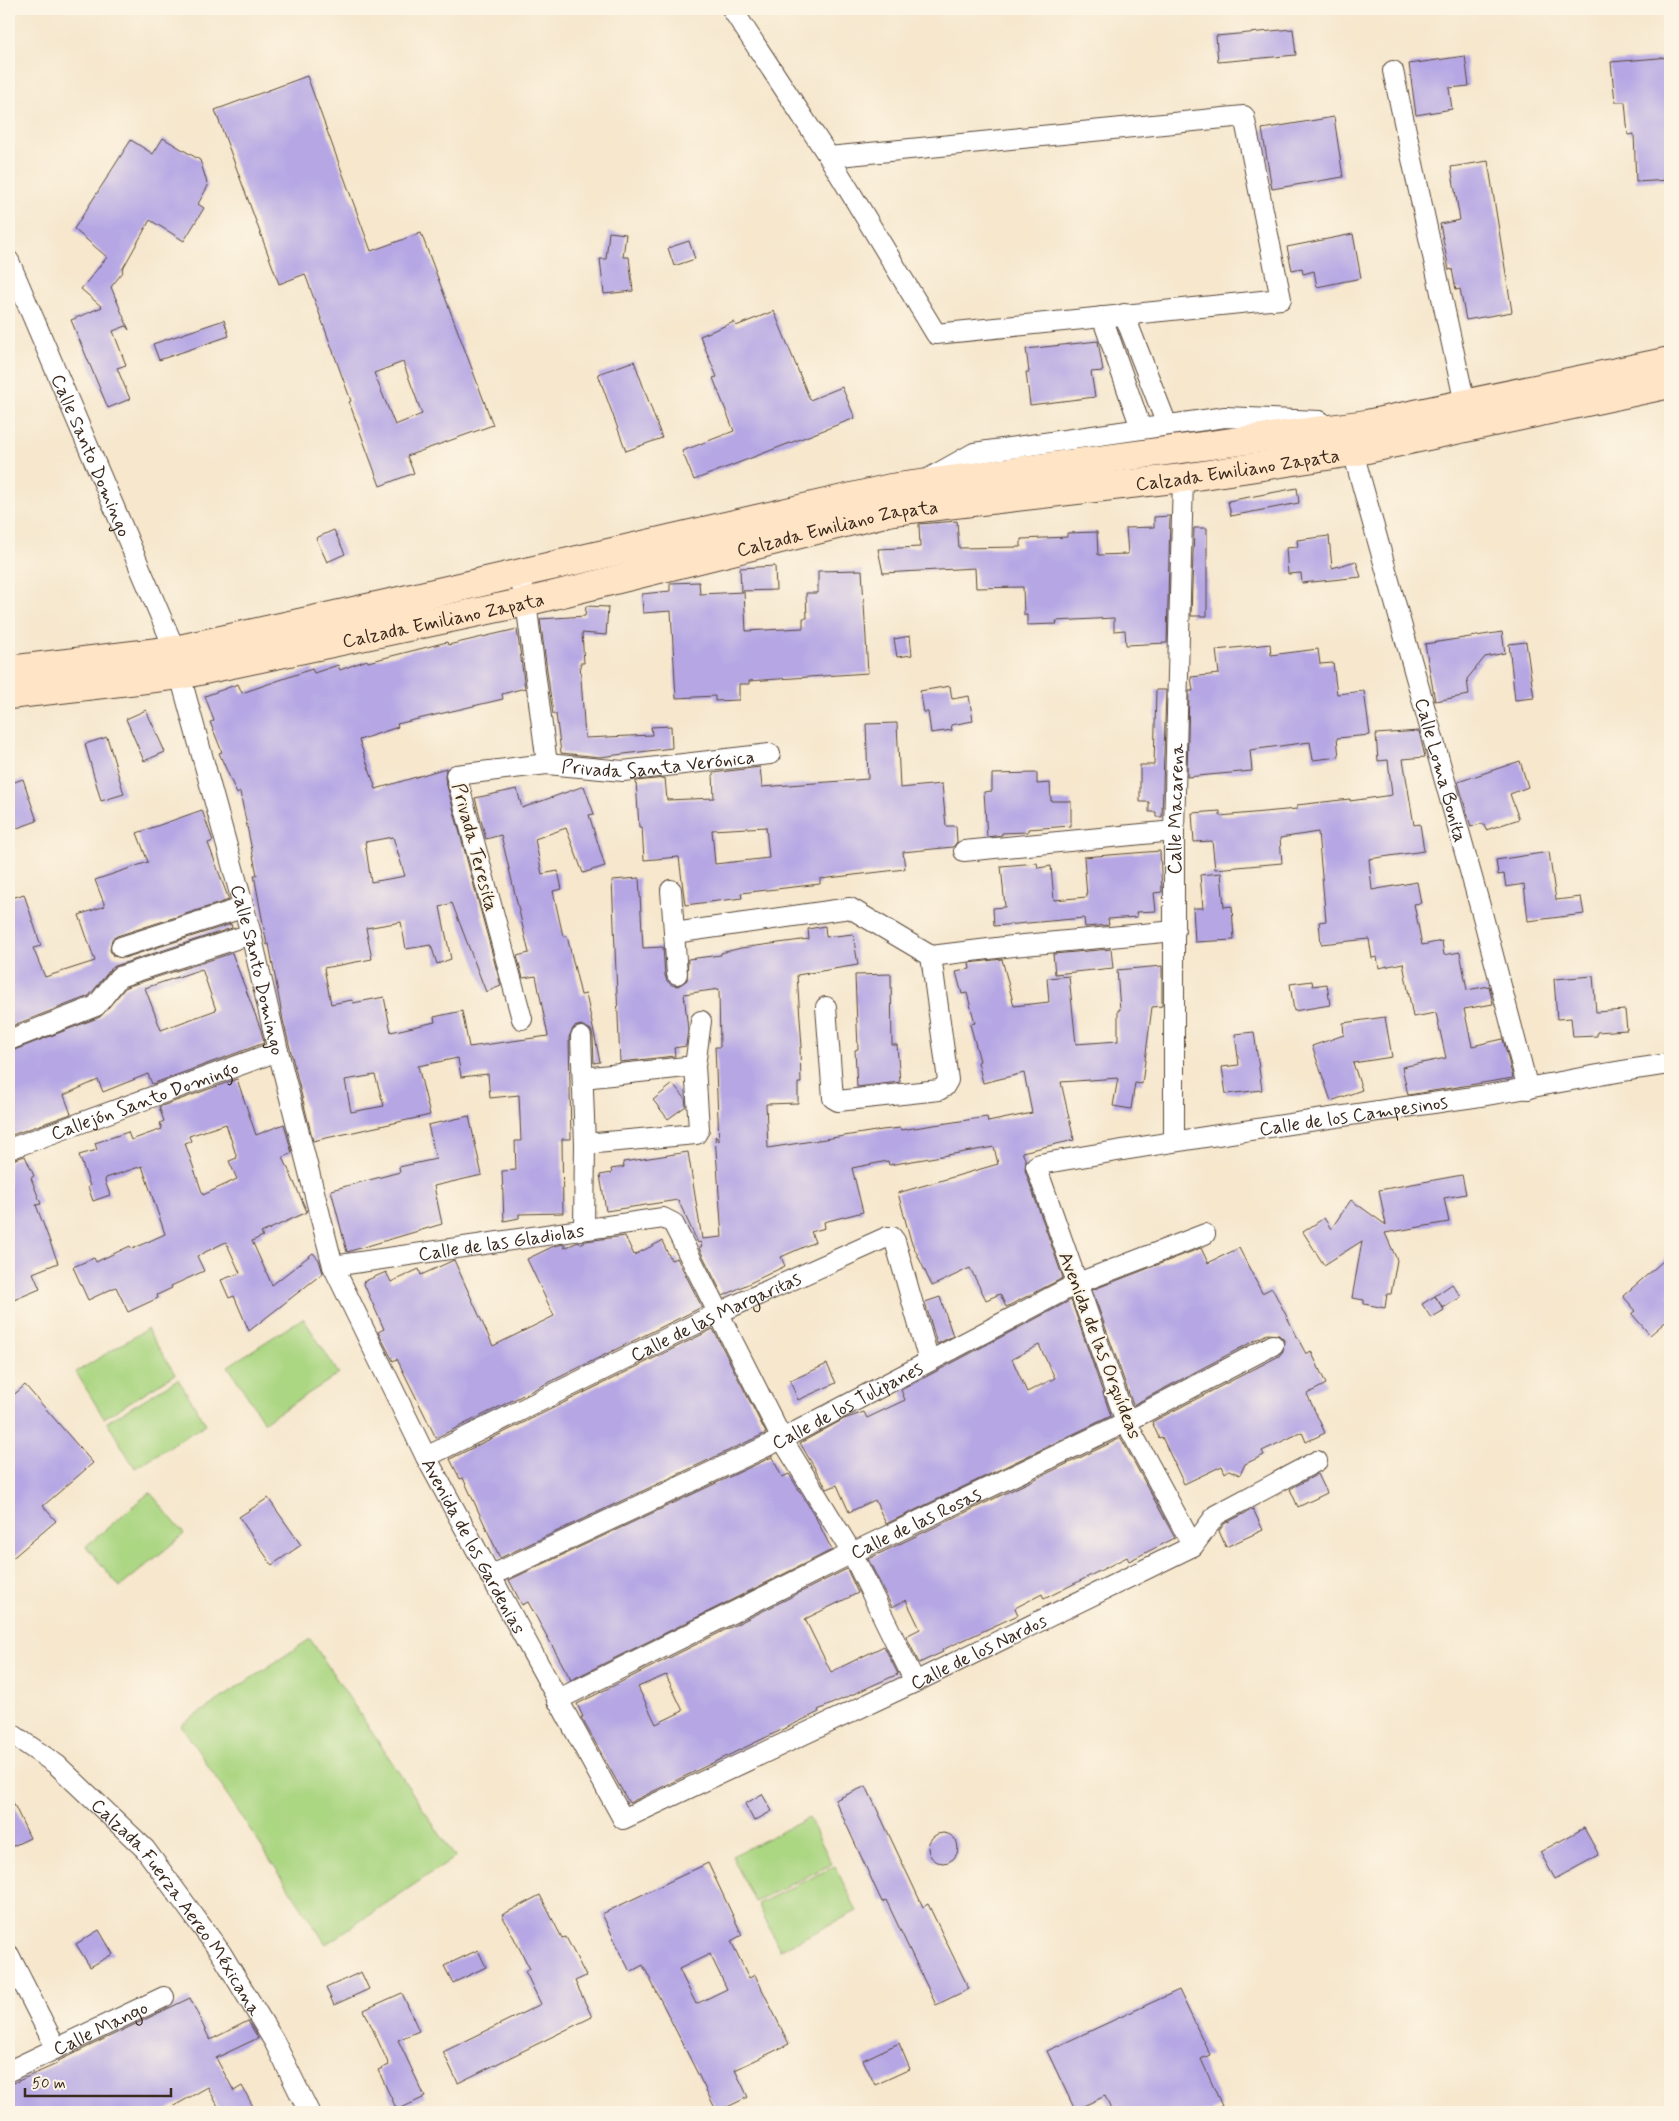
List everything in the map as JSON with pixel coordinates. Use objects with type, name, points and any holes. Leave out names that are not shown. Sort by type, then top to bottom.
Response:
[{"type":"main road","name":"Calzada Emiliano Zapata","points":[[9,670],[178,663],[519,573],[891,488],[1367,424],[1670,361]]},
{"type":"main road","name":"Calzada Emiliano Zapata","points":[[9,695],[178,663],[526,602],[894,511],[1183,478],[1353,452],[1670,384]]},
{"type":"street","points":[[732,9],[829,157],[936,334],[1281,299],[1244,116],[829,157]]},
{"type":"street","points":[[1393,71],[1464,404]]},
{"type":"street","name":"Calle Santo Domingo","points":[[9,261],[178,663],[242,908],[251,934],[278,1051],[333,1266]]},
{"type":"street","points":[[1124,314],[1167,425]]},
{"type":"street","points":[[1102,317],[1141,428]]},
{"type":"street","points":[[919,484],[974,453],[1141,428],[1225,417],[1367,424]]},
{"type":"street","name":"Calle Loma Bonita","points":[[1353,452],[1483,917],[1528,1088]]},
{"type":"street","name":"Calle Macarena","points":[[1174,1140],[1174,832],[1183,478]]},
{"type":"street","points":[[519,573],[526,602],[547,764]]},
{"type":"street","name":"Privada Santa Verónica","points":[[547,764],[623,771],[770,754]]},
{"type":"street","name":"Privada Teresita","points":[[522,1019],[456,775],[547,764]]},
{"type":"street","points":[[964,851],[1174,832]]},
{"type":"street","points":[[671,890],[677,974]]},
{"type":"street","points":[[120,947],[242,908]]},
{"type":"street","points":[[674,933],[850,908],[931,956],[1175,931]]},
{"type":"street","points":[[9,1040],[96,1006],[119,977],[251,934]]},
{"type":"street","points":[[826,1007],[833,1098],[838,1100],[939,1090],[944,1087],[948,1080],[931,956]]},
{"type":"street","points":[[585,1144],[696,1134],[699,1129],[695,1066],[701,1021]]},
{"type":"street","points":[[581,1037],[585,1144],[584,1229]]},
{"type":"street","name":"Callejón Santo Domingo","points":[[9,1149],[278,1051]]},
{"type":"street","name":"Calle de los Campesinos","points":[[1036,1166],[1174,1140],[1528,1088],[1628,1069],[1670,1064]]},
{"type":"street","points":[[583,1078],[695,1066]]},
{"type":"street","name":"Avenida de las Orquídeas","points":[[1036,1166],[1126,1422],[1193,1546]]},
{"type":"street","name":"Calle de las Gladiolas","points":[[333,1266],[663,1218],[669,1219],[673,1223],[718,1313]]},
{"type":"street","name":"Calle de los Tulipanes","points":[[490,1576],[782,1439],[1078,1283],[1205,1234]]},
{"type":"street","name":"Calle de las Margaritas","points":[[426,1457],[718,1313],[892,1237],[895,1241],[929,1361]]},
{"type":"street","name":"Avenida de los Gardenias","points":[[333,1266],[426,1457],[623,1819]]},
{"type":"street","points":[[718,1313],[782,1439],[852,1553],[915,1682]]},
{"type":"street","name":"Calle de las Rosas","points":[[557,1700],[852,1553],[1126,1422],[1273,1345]]},
{"type":"street","name":"Calle de los Nardos","points":[[623,1819],[915,1682],[1193,1546],[1216,1515],[1318,1461]]},
{"type":"street","name":"Calzada Fuerza Aereo Méxicana","points":[[9,1732],[57,1765],[145,1849],[221,1953],[274,2041],[309,2112]]},
{"type":"street","points":[[9,1955],[56,2048]]},
{"type":"street","name":"Calle Mango","points":[[9,2071],[164,1997]]},
{"type":"green space","points":[[303,1318],[339,1374],[264,1422],[228,1366]]},
{"type":"green space","points":[[147,1329],[175,1374],[104,1418],[76,1372]]},
{"type":"green space","points":[[178,1379],[206,1424],[135,1468],[107,1422]]},
{"type":"green space","points":[[150,1492],[184,1534],[120,1587],[86,1546]]},
{"type":"green space","points":[[310,1639],[455,1857],[326,1944],[181,1725]]},
{"type":"green space","points":[[809,1818],[832,1864],[755,1902],[732,1856]]},
{"type":"green space","points":[[835,1866],[857,1911],[780,1950],[758,1904]]},
{"type":"building","points":[[1293,29],[1296,55],[1218,62],[1216,36]]},
{"type":"building","points":[[1465,56],[1469,86],[1449,88],[1452,109],[1416,115],[1409,64]]},
{"type":"building","points":[[1670,57],[1670,180],[1636,182],[1634,134],[1628,135],[1625,102],[1615,102],[1611,62]]},
{"type":"building","points":[[307,76],[371,251],[421,233],[493,425],[407,456],[414,473],[380,486],[305,274],[279,284],[215,110]],"holes":[[[403,362],[422,414],[395,425],[374,373]]]},
{"type":"building","points":[[1334,117],[1343,177],[1272,189],[1262,129]]},
{"type":"building","points":[[163,138],[200,160],[208,186],[198,204],[204,208],[184,241],[150,220],[122,270],[123,272],[111,287],[129,330],[126,326],[113,331],[126,365],[117,368],[130,399],[108,408],[71,320],[102,307],[81,289],[107,257],[74,229],[131,140],[153,154]]},
{"type":"building","points":[[1488,161],[1512,312],[1466,320],[1460,289],[1456,290],[1452,269],[1449,270],[1440,224],[1460,220],[1451,167]]},
{"type":"building","points":[[609,232],[626,234],[623,257],[629,257],[633,291],[604,294],[600,259],[606,259]]},
{"type":"building","points":[[1353,234],[1361,278],[1317,287],[1314,271],[1303,274],[1302,268],[1292,270],[1287,247]]},
{"type":"building","points":[[689,241],[695,259],[674,266],[668,248]]},
{"type":"building","points":[[774,311],[810,400],[842,387],[855,418],[694,480],[682,451],[734,431],[713,378],[717,377],[700,336],[734,322],[736,326]]},
{"type":"building","points":[[224,320],[229,336],[159,360],[153,344]]},
{"type":"building","points":[[1098,341],[1103,371],[1091,372],[1095,397],[1030,405],[1026,372],[1029,372],[1026,349]]},
{"type":"building","points":[[634,361],[662,438],[626,451],[598,374]]},
{"type":"building","points":[[1297,488],[1299,503],[1231,516],[1228,501]]},
{"type":"building","points":[[1170,516],[1167,643],[1126,645],[1125,630],[1114,631],[1114,618],[1056,621],[1057,624],[1027,625],[1027,615],[1024,615],[1023,587],[976,588],[975,568],[883,573],[878,549],[920,547],[919,524],[957,521],[959,548],[1021,547],[1021,539],[1067,537],[1067,533],[1097,532],[1098,555],[1128,554],[1126,528],[1154,527],[1154,517]]},
{"type":"building","points":[[1194,528],[1207,528],[1207,616],[1191,616]]},
{"type":"building","points":[[334,530],[345,554],[327,562],[316,538]]},
{"type":"building","points":[[1329,536],[1332,568],[1356,561],[1361,577],[1302,583],[1301,573],[1288,574],[1286,548],[1298,547],[1297,540]]},
{"type":"building","points":[[775,566],[776,590],[741,591],[740,568]]},
{"type":"building","points":[[862,570],[868,673],[749,681],[749,684],[739,684],[739,700],[715,701],[715,696],[676,698],[671,611],[643,613],[642,594],[670,591],[670,583],[699,582],[700,594],[744,592],[746,631],[803,628],[803,618],[807,618],[806,593],[818,593],[818,571]]},
{"type":"building","points":[[586,606],[608,607],[606,635],[582,633],[584,663],[580,663],[585,738],[652,735],[651,727],[671,726],[672,748],[600,757],[561,753],[556,714],[553,714],[540,619],[585,616]]},
{"type":"building","points":[[517,629],[525,688],[502,694],[503,699],[397,724],[398,727],[359,740],[376,789],[446,768],[445,778],[501,986],[486,992],[452,903],[440,907],[451,959],[437,964],[431,945],[406,949],[401,922],[366,928],[372,959],[324,968],[331,1004],[352,1000],[353,1003],[384,997],[391,1032],[435,1022],[434,1017],[462,1011],[469,1047],[548,1036],[536,976],[523,978],[517,956],[529,953],[501,835],[486,839],[475,798],[517,789],[522,808],[584,786],[594,814],[589,815],[605,866],[583,873],[566,828],[535,839],[542,874],[558,871],[562,889],[553,891],[563,936],[567,936],[581,995],[586,994],[600,1062],[594,1063],[591,1030],[581,1025],[574,1027],[569,1037],[571,1139],[562,1139],[563,1213],[519,1214],[519,1218],[504,1221],[502,1171],[516,1170],[515,1141],[521,1141],[519,1095],[490,1098],[488,1074],[461,1077],[458,1058],[418,1066],[430,1115],[313,1141],[283,1020],[269,944],[267,945],[254,875],[257,875],[240,792],[237,794],[219,753],[222,752],[210,722],[214,721],[205,696],[238,684],[242,693],[312,669],[314,673],[338,665],[340,670],[367,660],[368,662],[447,642],[448,645]],"holes":[[[393,837],[405,876],[371,882],[365,842]],[[375,1075],[384,1106],[351,1112],[345,1080]]]},
{"type":"building","points":[[1502,632],[1505,653],[1485,657],[1467,679],[1469,695],[1435,701],[1425,644]]},
{"type":"building","points":[[910,636],[912,655],[897,657],[894,639]]},
{"type":"building","points":[[1526,642],[1534,698],[1515,700],[1509,644]]},
{"type":"building","points":[[1270,644],[1271,655],[1318,649],[1320,664],[1333,663],[1337,694],[1364,691],[1370,735],[1337,738],[1339,757],[1313,760],[1310,742],[1250,750],[1252,771],[1187,777],[1189,691],[1193,691],[1191,677],[1219,674],[1216,650]]},
{"type":"building","points":[[950,686],[952,699],[969,696],[973,721],[951,725],[952,730],[931,733],[928,712],[924,712],[920,691]]},
{"type":"building","points":[[1156,690],[1166,690],[1162,817],[1156,817],[1156,812],[1149,812],[1149,802],[1140,802],[1140,765],[1154,765]]},
{"type":"building","points":[[146,710],[165,752],[144,761],[126,719]]},
{"type":"building","points":[[897,723],[900,788],[942,784],[946,826],[956,826],[957,842],[953,847],[903,852],[905,869],[820,879],[820,884],[741,893],[742,898],[685,905],[679,857],[644,860],[642,827],[639,827],[636,781],[665,778],[667,800],[714,798],[713,773],[760,767],[762,787],[868,779],[866,724]],"holes":[[[766,827],[769,858],[715,864],[712,830]]]},
{"type":"building","points":[[1419,731],[1425,757],[1403,759],[1414,825],[1420,824],[1424,851],[1369,859],[1372,890],[1417,882],[1421,903],[1414,904],[1422,945],[1442,941],[1444,955],[1460,952],[1467,990],[1489,986],[1493,1004],[1464,1009],[1472,1046],[1503,1039],[1513,1078],[1408,1095],[1402,1067],[1446,1058],[1436,1013],[1413,1017],[1403,963],[1379,968],[1377,957],[1372,958],[1369,939],[1321,944],[1319,922],[1326,921],[1318,832],[1280,838],[1282,863],[1215,869],[1212,841],[1194,842],[1192,813],[1220,811],[1220,816],[1297,809],[1297,805],[1350,799],[1350,801],[1392,795],[1388,760],[1378,761],[1376,734]]},
{"type":"building","points":[[107,737],[124,794],[101,801],[85,744]]},
{"type":"building","points":[[1520,761],[1528,787],[1510,794],[1519,819],[1486,830],[1483,823],[1471,827],[1458,782]]},
{"type":"building","points":[[1037,773],[1037,784],[1050,783],[1051,801],[1071,801],[1071,826],[1028,829],[1028,832],[1002,833],[1002,835],[987,837],[984,792],[992,791],[992,774]]},
{"type":"building","points":[[23,779],[37,821],[9,831],[9,784]]},
{"type":"building","points":[[202,810],[213,841],[208,843],[229,900],[117,936],[112,939],[110,950],[113,956],[124,958],[231,924],[232,928],[115,966],[89,996],[9,1027],[9,899],[24,894],[41,946],[33,948],[45,977],[95,961],[79,915],[105,906],[95,880],[148,862],[137,833]]},
{"type":"building","points":[[1160,851],[1162,892],[1154,893],[1156,911],[1136,912],[1137,917],[1108,919],[1109,925],[1085,927],[1084,918],[994,926],[993,908],[1005,907],[1001,866],[1037,863],[1038,868],[1051,866],[1054,900],[1087,897],[1084,857]]},
{"type":"building","points":[[1549,852],[1556,900],[1581,897],[1584,914],[1528,921],[1524,884],[1506,887],[1504,874],[1498,875],[1496,860]]},
{"type":"building","points":[[1221,873],[1224,907],[1232,906],[1234,940],[1195,942],[1193,908],[1203,908],[1200,875]]},
{"type":"building","points":[[639,878],[643,948],[663,947],[665,975],[667,981],[672,985],[678,986],[687,980],[688,959],[721,955],[721,953],[741,948],[809,939],[808,929],[825,926],[826,937],[853,934],[858,965],[797,975],[802,1047],[800,1047],[801,1083],[798,1083],[798,1103],[766,1104],[768,1148],[882,1130],[900,1128],[901,1130],[987,1117],[988,1122],[1032,1113],[1024,1073],[983,1083],[978,1062],[980,1061],[970,1024],[975,1023],[967,993],[962,994],[956,972],[970,969],[969,963],[1002,959],[1014,1006],[1049,1002],[1047,978],[1069,976],[1076,1044],[1118,1041],[1118,1010],[1120,1010],[1117,970],[1162,966],[1162,1006],[1152,1007],[1142,1084],[1135,1083],[1131,1109],[1113,1106],[1118,1078],[1061,1082],[1074,1140],[1022,1152],[1026,1161],[1025,1170],[1063,1278],[1006,1307],[1000,1294],[986,1300],[970,1268],[932,1286],[911,1241],[898,1193],[998,1164],[994,1147],[889,1165],[888,1161],[852,1168],[863,1212],[824,1222],[825,1228],[811,1232],[815,1242],[781,1257],[785,1266],[723,1296],[699,1248],[702,1246],[700,1242],[698,1243],[678,1200],[606,1211],[600,1175],[612,1173],[611,1169],[624,1167],[623,1162],[688,1152],[702,1239],[722,1237],[715,1136],[719,1141],[715,1047],[720,1047],[719,989],[684,994],[688,1029],[686,1046],[674,1048],[675,1056],[620,1062],[612,880]]},
{"type":"building","points":[[1111,949],[1113,968],[1055,974],[1053,954]]},
{"type":"building","points":[[232,953],[261,1030],[264,1043],[152,1084],[148,1074],[103,1092],[98,1080],[64,1095],[71,1114],[9,1136],[9,1052],[100,1017],[126,987]],"holes":[[[202,969],[216,1010],[161,1030],[145,988]]]},
{"type":"building","points":[[891,974],[892,1045],[897,1045],[900,1082],[857,1087],[855,1050],[858,1049],[855,975]]},
{"type":"building","points":[[1593,976],[1596,1012],[1625,1010],[1627,1030],[1597,1032],[1597,1036],[1573,1037],[1571,1018],[1557,1019],[1554,979]]},
{"type":"building","points":[[1312,981],[1313,986],[1327,984],[1330,1005],[1294,1011],[1290,984]]},
{"type":"building","points":[[1385,1017],[1392,1057],[1353,1063],[1362,1090],[1331,1101],[1312,1046],[1344,1035],[1343,1023]]},
{"type":"building","points":[[1254,1032],[1262,1090],[1226,1094],[1222,1067],[1239,1065],[1235,1034]]},
{"type":"building","points":[[237,1079],[256,1135],[284,1124],[292,1153],[283,1157],[307,1212],[261,1233],[263,1236],[252,1241],[272,1285],[313,1253],[319,1260],[323,1273],[249,1331],[234,1296],[229,1298],[221,1280],[240,1273],[226,1242],[197,1256],[204,1271],[171,1286],[172,1288],[157,1295],[158,1298],[128,1312],[116,1287],[88,1300],[73,1267],[94,1258],[96,1262],[130,1246],[132,1249],[165,1234],[142,1166],[106,1178],[105,1181],[110,1195],[93,1201],[79,1155],[97,1150],[95,1143],[128,1132],[131,1140],[162,1129],[160,1123],[164,1121],[159,1107]],"holes":[[[226,1124],[237,1158],[229,1161],[237,1179],[203,1195],[185,1143],[191,1141],[189,1136]]]},
{"type":"building","points":[[673,1084],[685,1098],[686,1106],[668,1119],[653,1100]]},
{"type":"building","points":[[469,1116],[482,1175],[434,1186],[442,1224],[347,1252],[331,1190],[400,1172],[399,1167],[436,1159],[428,1125]]},
{"type":"building","points":[[25,1156],[34,1176],[31,1178],[41,1204],[36,1205],[58,1263],[33,1273],[40,1289],[9,1302],[9,1161]]},
{"type":"building","points":[[1462,1175],[1466,1194],[1444,1198],[1449,1222],[1385,1233],[1397,1260],[1391,1294],[1387,1294],[1385,1308],[1364,1304],[1364,1300],[1352,1298],[1362,1241],[1324,1265],[1303,1232],[1324,1218],[1331,1229],[1351,1200],[1386,1225],[1379,1190]]},
{"type":"building","points":[[625,1236],[634,1255],[662,1241],[671,1260],[677,1258],[702,1307],[436,1438],[397,1359],[393,1361],[378,1332],[384,1329],[363,1282],[386,1272],[391,1282],[419,1269],[421,1275],[454,1260],[493,1346],[554,1316],[527,1259],[554,1246],[564,1244],[564,1248],[579,1242],[580,1244],[586,1241]]},
{"type":"building","points":[[1201,1248],[1208,1263],[1239,1248],[1262,1293],[1272,1288],[1306,1354],[1311,1351],[1326,1384],[1307,1394],[1325,1433],[1306,1442],[1302,1432],[1262,1451],[1264,1455],[1245,1464],[1240,1475],[1229,1470],[1225,1473],[1222,1466],[1184,1484],[1162,1437],[1159,1438],[1152,1422],[1279,1356],[1283,1351],[1284,1340],[1279,1335],[1267,1334],[1133,1405],[1092,1290]]},
{"type":"building","points":[[1670,1255],[1670,1318],[1650,1335],[1632,1314],[1636,1311],[1623,1296]]},
{"type":"building","points":[[1452,1284],[1461,1297],[1443,1308],[1435,1296]]},
{"type":"building","points":[[1435,1296],[1444,1310],[1431,1318],[1422,1304]]},
{"type":"building","points":[[940,1297],[953,1336],[937,1344],[925,1302]]},
{"type":"building","points":[[1071,1300],[1111,1416],[886,1524],[875,1500],[849,1512],[837,1485],[827,1489],[800,1443],[844,1419],[864,1412],[867,1418],[905,1400],[901,1390]],"holes":[[[1039,1345],[1055,1378],[1027,1392],[1012,1359]]]},
{"type":"building","points":[[713,1329],[766,1433],[500,1558],[463,1478],[460,1479],[450,1459]]},
{"type":"building","points":[[827,1364],[836,1383],[798,1400],[790,1381]]},
{"type":"building","points":[[25,1385],[93,1463],[43,1506],[56,1521],[9,1561],[9,1399]]},
{"type":"building","points":[[1121,1438],[1175,1538],[1129,1561],[1127,1557],[1044,1599],[1042,1594],[1015,1608],[1018,1615],[942,1650],[943,1652],[919,1663],[906,1636],[920,1629],[906,1600],[892,1607],[868,1559]]},
{"type":"building","points":[[772,1457],[782,1477],[789,1474],[815,1516],[832,1550],[571,1680],[528,1602],[522,1605],[509,1580]]},
{"type":"building","points":[[1318,1474],[1327,1493],[1298,1507],[1290,1489]]},
{"type":"building","points":[[268,1498],[301,1545],[272,1565],[239,1517]]},
{"type":"building","points":[[1253,1509],[1263,1530],[1226,1547],[1219,1531],[1224,1524]]},
{"type":"building","points":[[847,1569],[858,1593],[805,1619],[831,1672],[884,1646],[898,1674],[818,1710],[819,1712],[629,1803],[581,1717],[583,1717],[577,1704]],"holes":[[[666,1675],[683,1711],[656,1724],[638,1687]]]},
{"type":"building","points":[[866,1786],[923,1907],[928,1904],[969,1989],[936,2005],[886,1900],[882,1902],[835,1800]]},
{"type":"building","points":[[9,1794],[30,1838],[9,1848]]},
{"type":"building","points":[[762,1794],[772,1811],[754,1821],[745,1804]]},
{"type":"building","points":[[1584,1828],[1599,1855],[1555,1879],[1540,1852]]},
{"type":"building","points":[[943,1833],[954,1837],[958,1848],[954,1859],[943,1863],[932,1859],[928,1848],[932,1837]]},
{"type":"building","points":[[708,1863],[742,1935],[731,1941],[749,1978],[755,1975],[789,2044],[735,2070],[748,2097],[717,2112],[643,1965],[630,1972],[602,1914]],"holes":[[[710,1954],[727,1989],[696,2004],[679,1969]]]},
{"type":"building","points":[[540,1895],[562,1938],[566,1937],[586,1976],[575,1981],[592,2017],[458,2083],[443,2052],[541,2004],[525,1971],[530,1969],[502,1915]]},
{"type":"building","points":[[99,1930],[113,1954],[90,1967],[76,1944]]},
{"type":"building","points":[[478,1950],[486,1967],[453,1983],[444,1966]]},
{"type":"building","points":[[361,1972],[369,1989],[334,2005],[326,1988]]},
{"type":"building","points":[[1179,1990],[1210,2055],[1201,2059],[1222,2106],[1210,2112],[1112,2112],[1105,2096],[1075,2110],[1047,2051]]},
{"type":"building","points":[[402,1993],[419,2031],[398,2040],[425,2097],[397,2110],[378,2070],[389,2065],[364,2010]]},
{"type":"building","points":[[190,1998],[210,2040],[248,2021],[258,2038],[216,2058],[234,2091],[242,2086],[256,2112],[221,2112],[208,2087],[163,2112],[9,2112],[9,2085],[59,2063],[58,2061]]},
{"type":"building","points":[[899,2043],[910,2069],[875,2085],[863,2060]]}]
